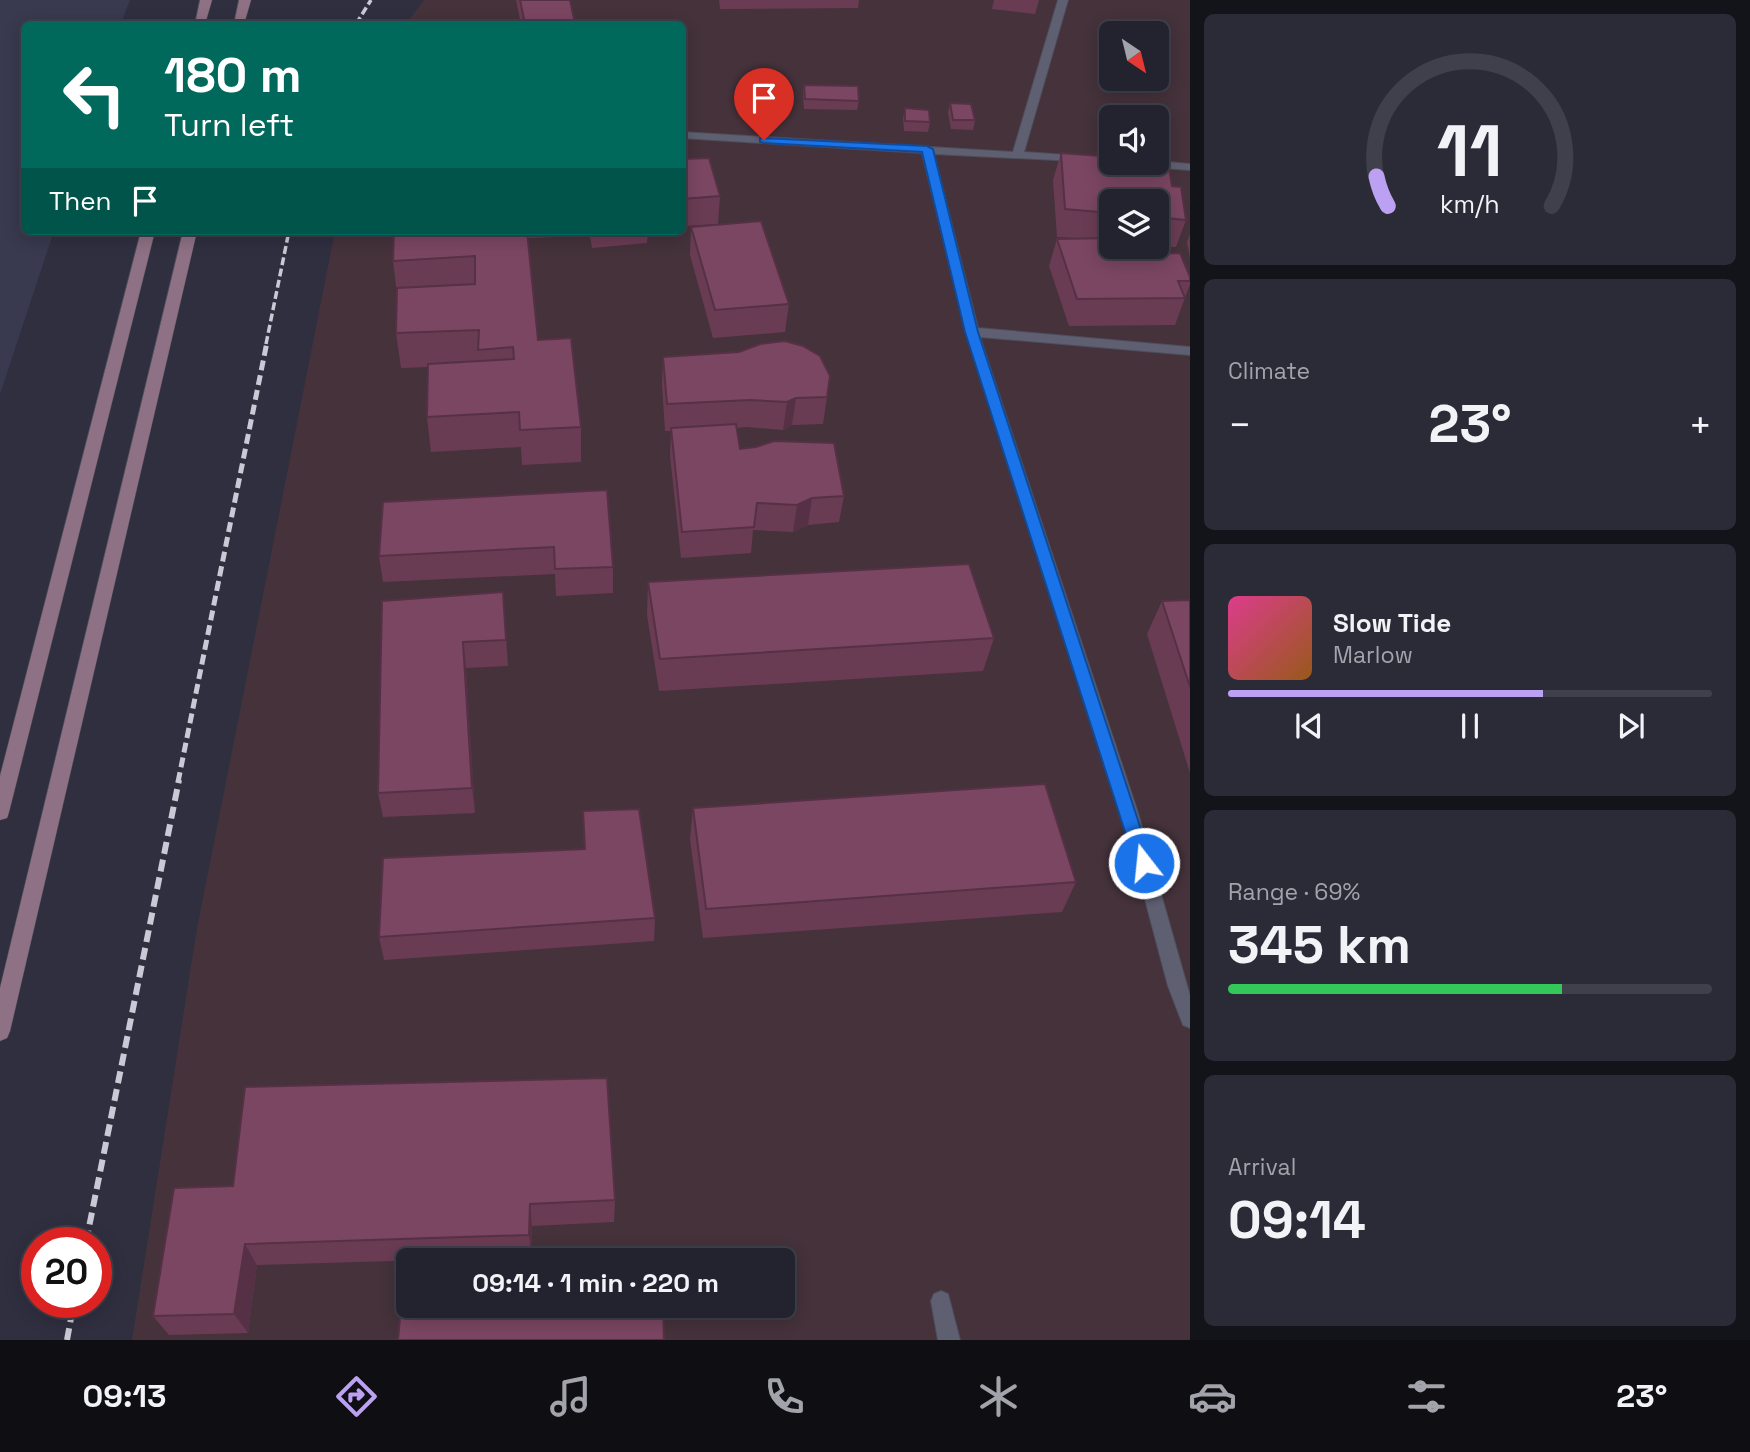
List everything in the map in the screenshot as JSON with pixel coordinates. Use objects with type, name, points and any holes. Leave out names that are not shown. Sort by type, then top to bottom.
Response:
[{"type":"main road","points":[[201,21],[206,0]]},
{"type":"main road","points":[[240,21],[245,0]]},
{"type":"main road","points":[[0,812],[147,235]]},
{"type":"main road","points":[[0,1031],[189,235]]},
{"type":"lane","points":[[1018,154],[1063,0]]},
{"type":"lane","points":[[686,135],[1099,160]]},
{"type":"lane","points":[[927,149],[972,332],[1129,813],[1177,986],[1190,1019]]},
{"type":"lane","points":[[1169,166],[1190,167]]},
{"type":"lane","points":[[972,332],[1190,351]]},
{"type":"lane","points":[[941,1301],[949,1340]]},
{"type":"shaded area","points":[[0,0],[130,0],[122,21],[21,21],[21,235],[53,235],[0,394]]},
{"type":"shaded area","points":[[424,0],[1190,0],[1190,1340],[132,1340],[197,928],[334,235],[686,235],[686,21],[408,21]]},
{"type":"building","points":[[520,0],[570,0],[574,21],[524,21]]},
{"type":"building","points":[[804,85],[858,86],[859,101],[805,99]]},
{"type":"building","points":[[950,103],[971,104],[975,120],[953,120]]},
{"type":"building","points":[[905,108],[929,110],[930,122],[905,121]]},
{"type":"building","points":[[1061,153],[1099,156],[1099,175],[1169,175],[1169,168],[1172,186],[1181,187],[1186,220],[1169,218],[1169,189],[1099,189],[1099,212],[1065,209]]},
{"type":"building","points":[[709,158],[720,196],[686,199],[686,159]]},
{"type":"building","points":[[761,221],[789,304],[715,310],[691,227]]},
{"type":"building","points":[[394,235],[527,235],[538,340],[571,338],[581,427],[520,430],[519,412],[427,417],[428,364],[514,359],[513,347],[478,350],[479,330],[396,333],[397,288],[475,284],[475,256],[393,261]]},
{"type":"building","points":[[1099,238],[1099,259],[1169,259],[1169,253],[1180,253],[1190,277],[1190,281],[1178,281],[1185,298],[1077,299],[1057,239]]},
{"type":"building","points":[[785,341],[803,346],[820,356],[830,376],[827,397],[796,398],[787,402],[750,400],[667,404],[663,357],[739,352],[760,344]]},
{"type":"building","points":[[736,424],[740,449],[774,441],[834,443],[844,496],[812,498],[797,505],[757,503],[754,527],[682,532],[671,428]]},
{"type":"building","points":[[607,490],[613,567],[555,569],[554,547],[379,556],[383,502]]},
{"type":"building","points":[[969,564],[994,638],[660,659],[648,582]]},
{"type":"building","points":[[503,592],[506,640],[463,642],[472,788],[378,793],[382,601]]},
{"type":"building","points":[[1190,600],[1190,687],[1162,601]]},
{"type":"building","points":[[1045,784],[1076,882],[706,909],[693,808]]},
{"type":"building","points":[[639,809],[655,918],[379,937],[383,858],[585,849],[583,811]]},
{"type":"building","points":[[607,1078],[615,1200],[530,1204],[529,1235],[245,1244],[234,1314],[153,1316],[174,1188],[233,1186],[245,1087]]},
{"type":"building","points":[[400,1318],[663,1318],[664,1340],[398,1340]]},
{"type":"railway","points":[[358,21],[371,0]]},
{"type":"railway","points":[[266,344],[288,235]]},
{"type":"railway","points":[[178,782],[267,342]]},
{"type":"railway","points":[[89,1227],[179,780]]},
{"type":"railway","points":[[67,1340],[71,1318]]},
{"type":"route","points":[[764,140],[927,149],[972,332],[1144,863]]}]
